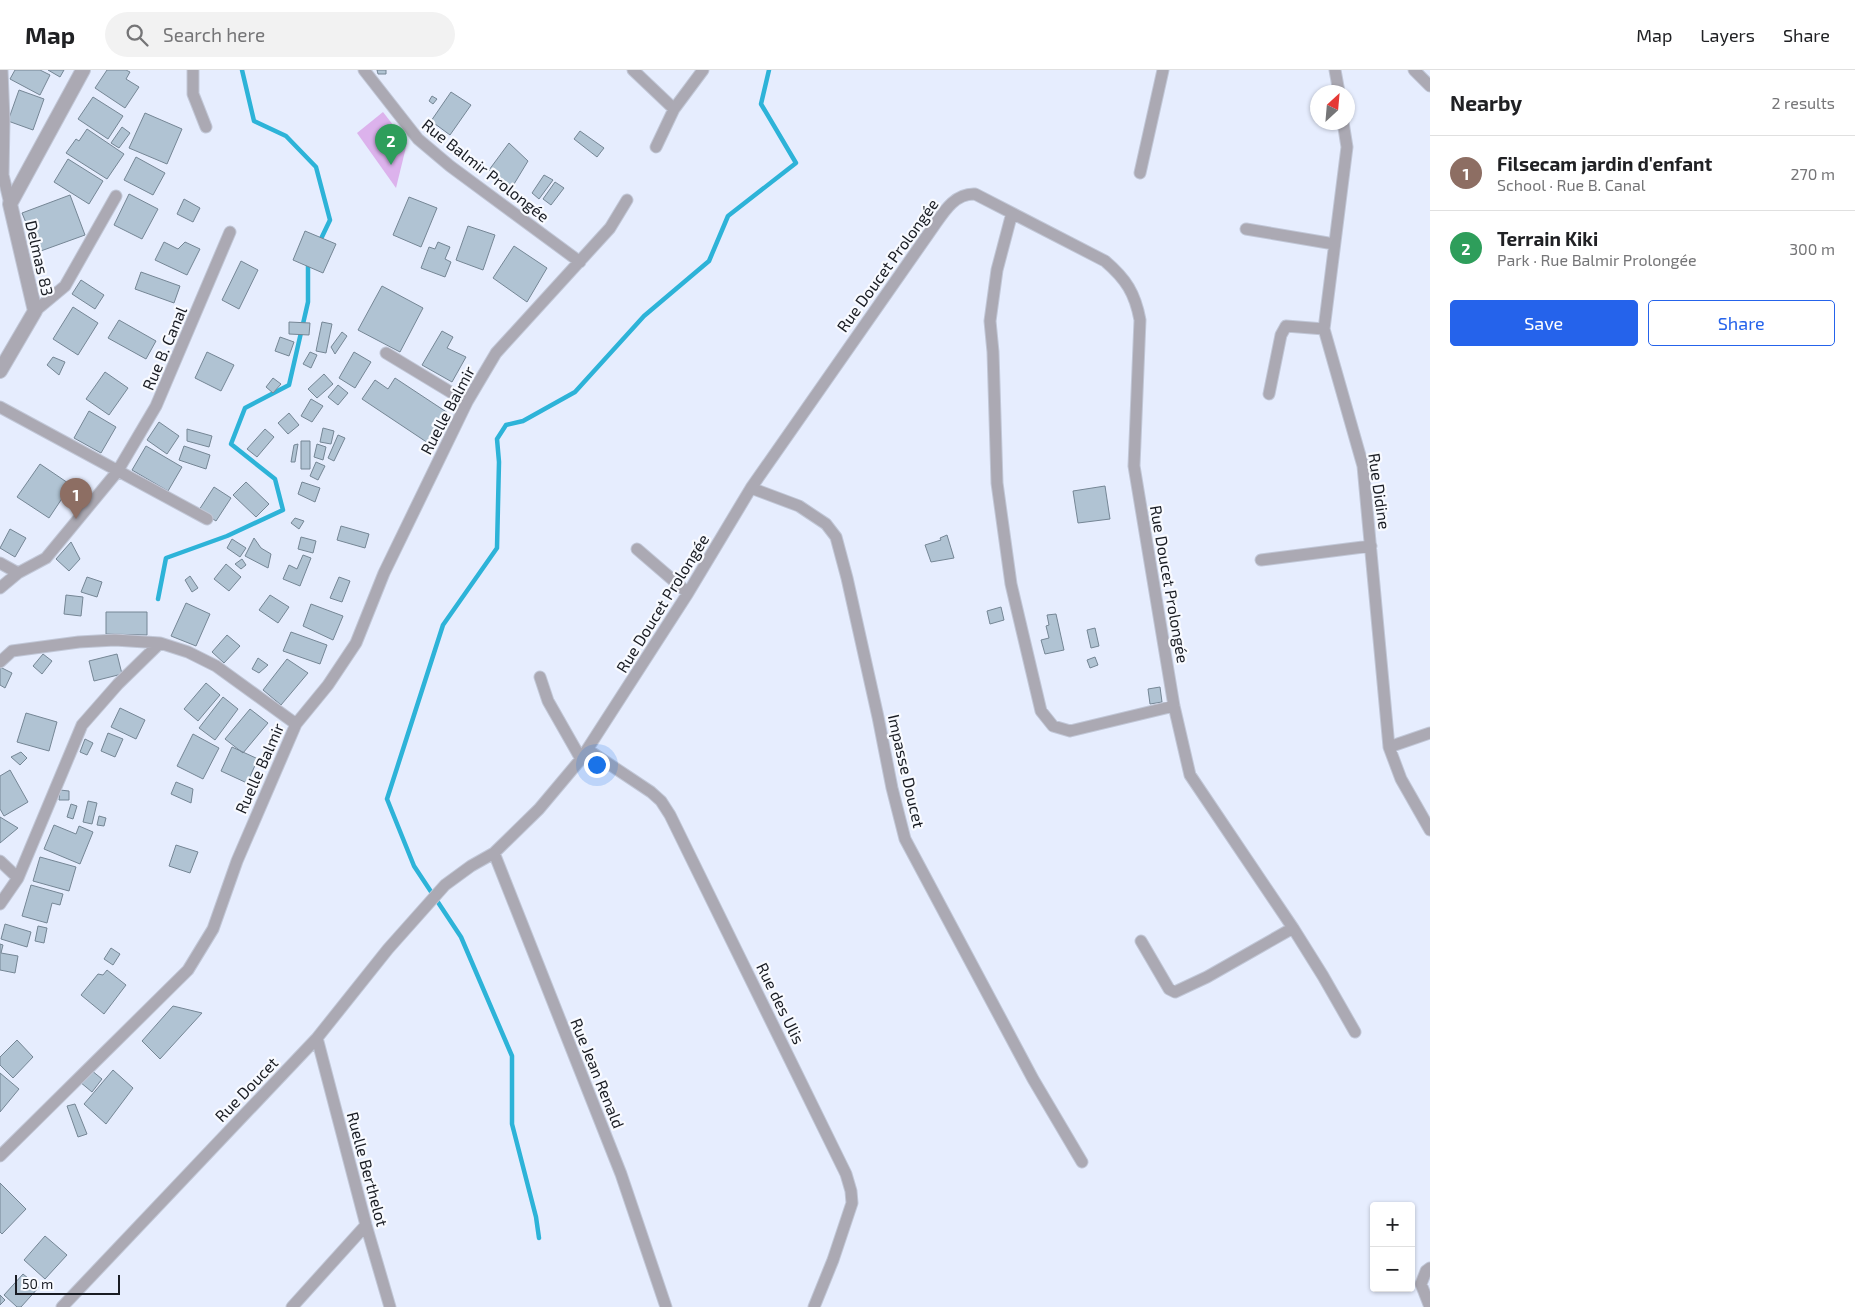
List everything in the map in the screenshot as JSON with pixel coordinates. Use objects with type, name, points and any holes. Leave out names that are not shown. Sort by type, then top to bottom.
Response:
[{"type":"street","name":"Delmas 83","points":[[0,371],[35,311],[3,175],[4,120],[2,70]]},
{"type":"street","name":"Delmas 83","points":[[10,204],[83,70]]},
{"type":"street","points":[[193,70],[193,94],[206,127]]},
{"type":"street","name":"Rue Balmir Prolongée","points":[[364,70],[418,140],[580,262]]},
{"type":"street","points":[[633,70],[674,109]]},
{"type":"street","points":[[656,147],[674,109],[702,70]]},
{"type":"street","points":[[1140,173],[1163,70]]},
{"type":"street","points":[[1335,70],[1338,85]]},
{"type":"street","points":[[1414,70],[1430,86]]},
{"type":"street","name":"Rue Didine","points":[[1344,130],[1347,147],[1324,329],[1363,466],[1389,746],[1401,778],[1430,830]]},
{"type":"street","name":"Rue Doucet Prolongée","points":[[445,886],[470,866],[494,853],[539,809],[584,755],[688,594],[751,488],[870,316],[929,233],[958,197],[975,194],[1105,261],[1120,274],[1136,300],[1140,320],[1134,466],[1174,706],[1190,775],[1293,928],[1355,1032]]},
{"type":"street","points":[[35,311],[65,286],[116,196]]},
{"type":"street","name":"Ruelle Balmir","points":[[0,1156],[188,970],[213,929],[237,861],[296,724],[328,685],[356,643],[384,573],[467,402],[496,353],[610,228],[627,200]]},
{"type":"street","points":[[1012,213],[998,270],[990,321],[993,352],[997,483],[1011,584],[1041,712],[1053,726],[1070,731],[1174,706]]},
{"type":"street","points":[[1246,228],[1334,244]]},
{"type":"street","name":"Rue B. Canal","points":[[0,588],[18,573],[46,558],[117,472],[156,406],[230,232]]},
{"type":"street","points":[[1269,394],[1282,334],[1286,326],[1324,329]]},
{"type":"street","points":[[386,353],[467,402]]},
{"type":"street","points":[[0,406],[117,472],[207,519]]},
{"type":"street","name":"Impasse Doucet","points":[[751,488],[799,506],[826,524],[836,537],[848,578],[892,788],[905,839],[1033,1079],[1082,1162]]},
{"type":"street","points":[[1261,560],[1371,546]]},
{"type":"street","points":[[637,549],[688,594]]},
{"type":"street","points":[[0,563],[18,573]]},
{"type":"street","points":[[0,662],[12,651],[79,642],[115,640],[160,643],[188,652],[216,666],[296,724]]},
{"type":"street","points":[[0,904],[18,878],[82,725],[118,684],[160,643]]},
{"type":"street","points":[[540,677],[548,700],[584,755]]},
{"type":"street","points":[[1389,746],[1430,733]]},
{"type":"street","name":"Rue des Ulis","points":[[584,755],[651,792],[661,801],[670,815],[846,1174],[851,1190],[852,1203],[834,1260],[814,1307]]},
{"type":"street","name":"Rue Jean Renald","points":[[494,853],[621,1174],[666,1307]]},
{"type":"street","points":[[0,861],[18,878]]},
{"type":"street","name":"Rue Doucet","points":[[62,1307],[317,1038],[420,912],[445,886]]},
{"type":"street","points":[[1141,941],[1169,989],[1175,992],[1207,977],[1293,928]]},
{"type":"street","name":"Ruelle Berthelot","points":[[317,1038],[366,1225],[390,1307]]},
{"type":"street","points":[[292,1307],[366,1225]]},
{"type":"street","points":[[1430,1268],[1426,1271],[1422,1284],[1430,1306]]},
{"type":"shaded area","points":[[383,112],[407,143],[396,188],[357,133]]},
{"type":"building","points":[[15,70],[40,70],[50,75],[40,95],[10,79]]},
{"type":"building","points":[[48,70],[64,70],[60,77]]},
{"type":"building","points":[[107,70],[126,70],[130,72],[126,79],[139,87],[125,108],[95,88]]},
{"type":"building","points":[[377,70],[386,70],[386,74],[378,74]]},
{"type":"building","points":[[19,90],[44,99],[33,130],[8,121]]},
{"type":"building","points":[[451,92],[471,105],[450,135],[431,121]]},
{"type":"building","points":[[432,96],[437,99],[433,104],[429,101]]},
{"type":"building","points":[[93,97],[123,116],[108,139],[78,119]]},
{"type":"building","points":[[145,113],[182,129],[167,164],[129,148]]},
{"type":"building","points":[[122,127],[130,133],[119,148],[111,143]]},
{"type":"building","points":[[87,129],[124,154],[107,179],[66,153],[76,139],[79,141]]},
{"type":"building","points":[[580,131],[604,148],[597,157],[574,139]]},
{"type":"building","points":[[509,143],[528,161],[511,189],[489,170]]},
{"type":"building","points":[[136,157],[165,173],[153,195],[124,180]]},
{"type":"building","points":[[68,159],[103,181],[89,204],[54,182]]},
{"type":"building","points":[[544,175],[553,180],[539,199],[532,193]]},
{"type":"building","points":[[555,182],[564,188],[551,205],[543,199]]},
{"type":"building","points":[[129,194],[158,209],[142,239],[114,225]]},
{"type":"building","points":[[70,195],[85,235],[38,252],[22,213]]},
{"type":"building","points":[[409,197],[437,208],[421,247],[393,235]]},
{"type":"building","points":[[184,199],[200,208],[193,222],[177,214]]},
{"type":"building","points":[[468,226],[495,235],[483,270],[456,260]]},
{"type":"building","points":[[305,231],[336,244],[323,273],[293,260]]},
{"type":"building","points":[[164,242],[178,249],[185,242],[200,249],[187,275],[155,260]]},
{"type":"building","points":[[438,242],[450,247],[445,259],[451,262],[445,277],[421,268],[429,247],[435,249]]},
{"type":"building","points":[[514,246],[547,268],[527,302],[493,278]]},
{"type":"building","points":[[241,261],[258,270],[239,309],[222,300]]},
{"type":"building","points":[[141,272],[180,286],[174,303],[135,289]]},
{"type":"building","points":[[81,280],[104,295],[95,309],[72,294]]},
{"type":"building","points":[[382,286],[423,308],[400,352],[358,330]]},
{"type":"building","points":[[73,307],[98,323],[78,355],[53,339]]},
{"type":"building","points":[[119,320],[156,341],[146,359],[108,338]]},
{"type":"building","points":[[289,322],[310,323],[309,335],[289,334]]},
{"type":"building","points":[[322,322],[332,324],[326,353],[316,351]]},
{"type":"building","points":[[442,331],[453,337],[447,348],[466,357],[452,382],[422,365]]},
{"type":"building","points":[[342,332],[347,336],[335,354],[331,347]]},
{"type":"building","points":[[280,337],[294,342],[289,356],[275,351]]},
{"type":"building","points":[[207,352],[234,365],[221,391],[195,378]]},
{"type":"building","points":[[310,352],[317,355],[311,368],[303,364]]},
{"type":"building","points":[[354,352],[371,362],[355,388],[339,378]]},
{"type":"building","points":[[53,357],[65,362],[59,375],[47,365]]},
{"type":"building","points":[[105,372],[128,388],[109,415],[86,399]]},
{"type":"building","points":[[324,374],[333,384],[317,398],[308,389]]},
{"type":"building","points":[[273,378],[281,384],[273,393],[266,387]]},
{"type":"building","points":[[395,378],[448,413],[428,443],[362,399],[375,380],[388,389]]},
{"type":"building","points":[[338,385],[348,393],[338,405],[328,397]]},
{"type":"building","points":[[311,399],[323,406],[312,422],[301,416]]},
{"type":"building","points":[[89,411],[116,427],[101,453],[74,438]]},
{"type":"building","points":[[289,413],[299,425],[288,434],[278,423]]},
{"type":"building","points":[[159,422],[179,436],[167,454],[147,440]]},
{"type":"building","points":[[323,428],[334,431],[331,444],[320,442]]},
{"type":"building","points":[[187,429],[212,436],[209,447],[187,441]]},
{"type":"building","points":[[265,429],[274,437],[257,457],[247,449]]},
{"type":"building","points":[[338,435],[345,438],[334,461],[328,458]]},
{"type":"building","points":[[301,441],[310,441],[310,469],[301,469]]},
{"type":"building","points":[[298,444],[295,462],[291,462],[294,445]]},
{"type":"building","points":[[317,444],[326,447],[323,460],[314,457]]},
{"type":"building","points":[[146,446],[182,467],[168,491],[132,470]]},
{"type":"building","points":[[184,446],[210,455],[206,469],[179,460]]},
{"type":"building","points":[[316,462],[325,466],[318,480],[310,476]]},
{"type":"building","points":[[40,464],[71,485],[49,518],[17,497]]},
{"type":"building","points":[[246,482],[269,504],[256,517],[233,495]]},
{"type":"building","points":[[302,482],[320,488],[315,502],[298,494]]},
{"type":"building","points":[[1105,486],[1110,519],[1078,523],[1073,491]]},
{"type":"building","points":[[214,487],[231,498],[216,521],[199,510]]},
{"type":"building","points":[[295,518],[304,521],[299,529],[291,523]]},
{"type":"building","points":[[341,526],[369,534],[365,548],[337,540]]},
{"type":"building","points":[[10,529],[26,538],[15,557],[0,548]]},
{"type":"building","points":[[947,535],[954,558],[931,562],[925,545],[941,540],[940,538]]},
{"type":"building","points":[[301,537],[316,541],[313,553],[298,549]]},
{"type":"building","points":[[254,538],[261,548],[271,554],[268,568],[245,556]]},
{"type":"building","points":[[232,539],[246,548],[240,557],[227,548]]},
{"type":"building","points":[[71,542],[80,559],[69,571],[56,559]]},
{"type":"building","points":[[303,555],[311,558],[300,586],[283,579],[289,565],[297,569]]},
{"type":"building","points":[[242,559],[246,565],[241,569],[235,564]]},
{"type":"building","points":[[226,564],[241,577],[229,591],[214,579]]},
{"type":"building","points":[[190,576],[198,588],[192,592],[185,580]]},
{"type":"building","points":[[87,577],[102,582],[97,597],[81,592]]},
{"type":"building","points":[[339,577],[350,581],[342,602],[330,598]]},
{"type":"building","points":[[66,595],[83,597],[81,616],[64,614]]},
{"type":"building","points":[[270,595],[289,607],[278,623],[259,610]]},
{"type":"building","points":[[186,603],[210,614],[196,646],[171,636]]},
{"type":"building","points":[[311,604],[343,616],[333,640],[303,626]]},
{"type":"building","points":[[1001,607],[1004,620],[990,624],[987,611]]},
{"type":"building","points":[[106,612],[147,612],[147,635],[106,634]]},
{"type":"building","points":[[1056,614],[1064,650],[1045,654],[1041,640],[1049,638],[1046,626],[1049,625],[1047,615]]},
{"type":"building","points":[[1095,628],[1099,646],[1091,648],[1087,630]]},
{"type":"building","points":[[291,632],[327,645],[320,664],[283,651]]},
{"type":"building","points":[[227,635],[240,646],[224,663],[212,652]]},
{"type":"building","points":[[43,654],[52,661],[42,674],[33,666]]},
{"type":"building","points":[[117,654],[122,674],[94,681],[89,661]]},
{"type":"building","points":[[1095,657],[1098,665],[1090,668],[1087,660]]},
{"type":"building","points":[[258,658],[268,665],[259,673],[252,669]]},
{"type":"building","points":[[287,659],[308,673],[281,705],[263,690]]},
{"type":"building","points":[[0,667],[12,673],[5,688],[0,685]]},
{"type":"building","points":[[206,683],[220,695],[198,721],[184,709]]},
{"type":"building","points":[[1160,687],[1162,702],[1150,704],[1148,689]]},
{"type":"building","points":[[223,697],[238,709],[215,740],[199,728]]},
{"type":"building","points":[[120,708],[145,720],[136,739],[111,727]]},
{"type":"building","points":[[250,709],[268,723],[243,753],[225,739]]},
{"type":"building","points":[[26,713],[57,722],[49,751],[17,742]]},
{"type":"building","points":[[108,733],[123,739],[115,757],[101,751]]},
{"type":"building","points":[[193,734],[219,748],[203,779],[177,766]]},
{"type":"building","points":[[85,739],[93,743],[87,755],[80,752]]},
{"type":"building","points":[[232,747],[258,759],[247,783],[221,771]]},
{"type":"building","points":[[21,752],[27,758],[20,765],[11,757]]},
{"type":"building","points":[[10,770],[28,802],[4,816],[0,809],[0,776]]},
{"type":"building","points":[[176,782],[193,789],[191,803],[171,794]]},
{"type":"building","points":[[60,790],[69,791],[69,800],[59,800]]},
{"type":"building","points":[[88,801],[97,803],[92,824],[83,822]]},
{"type":"building","points":[[71,804],[77,806],[73,819],[67,817]]},
{"type":"building","points":[[99,816],[106,818],[104,826],[97,825]]},
{"type":"building","points":[[0,817],[18,828],[0,843]]},
{"type":"building","points":[[54,825],[76,834],[79,826],[93,832],[80,864],[44,849]]},
{"type":"building","points":[[176,845],[198,852],[190,873],[169,866]]},
{"type":"building","points":[[40,857],[76,867],[69,891],[33,881]]},
{"type":"building","points":[[31,885],[63,894],[60,905],[52,903],[47,923],[22,916]]},
{"type":"building","points":[[5,924],[31,932],[27,947],[1,939]]},
{"type":"building","points":[[38,926],[47,928],[44,943],[35,941]]},
{"type":"building","points":[[0,944],[3,945],[1,953],[18,956],[15,973],[0,970]]},
{"type":"building","points":[[111,948],[120,954],[113,965],[104,959]]},
{"type":"building","points":[[107,970],[126,985],[104,1014],[81,995],[98,974],[103,975]]},
{"type":"building","points":[[173,1006],[202,1013],[160,1059],[142,1041]]},
{"type":"building","points":[[17,1040],[33,1057],[13,1078],[0,1065],[0,1057]]},
{"type":"building","points":[[91,1070],[102,1079],[92,1092],[80,1082]]},
{"type":"building","points":[[113,1070],[133,1088],[106,1124],[84,1104]]},
{"type":"building","points":[[0,1073],[19,1089],[0,1112]]},
{"type":"building","points":[[75,1104],[87,1134],[78,1137],[67,1106]]},
{"type":"building","points":[[0,1183],[26,1209],[2,1234],[0,1232]]},
{"type":"building","points":[[45,1236],[67,1255],[45,1279],[24,1260]]},
{"type":"building","points":[[23,1274],[39,1287],[21,1307],[17,1307],[4,1295]]},
{"type":"building","points":[[0,1295],[5,1300],[0,1305]]},
{"type":"waterway","points":[[242,70],[254,121],[286,136],[316,167],[330,220],[319,243]]},
{"type":"waterway","points":[[539,1238],[536,1217],[512,1124],[512,1056],[461,937],[414,866],[387,799],[443,625],[497,548],[499,462],[497,439],[506,425],[523,421],[575,392],[644,316],[709,261],[728,216],[796,163],[761,104],[769,70]]},
{"type":"waterway","points":[[158,599],[166,558],[227,536],[283,510],[275,479],[231,444],[245,408],[289,385],[308,302],[308,265],[310,261]]},
{"type":"place","name":"Terrain Kiki","points":[[391,165]]},
{"type":"place","name":"Filsecam jardin d'enfant","points":[[76,519]]}]
